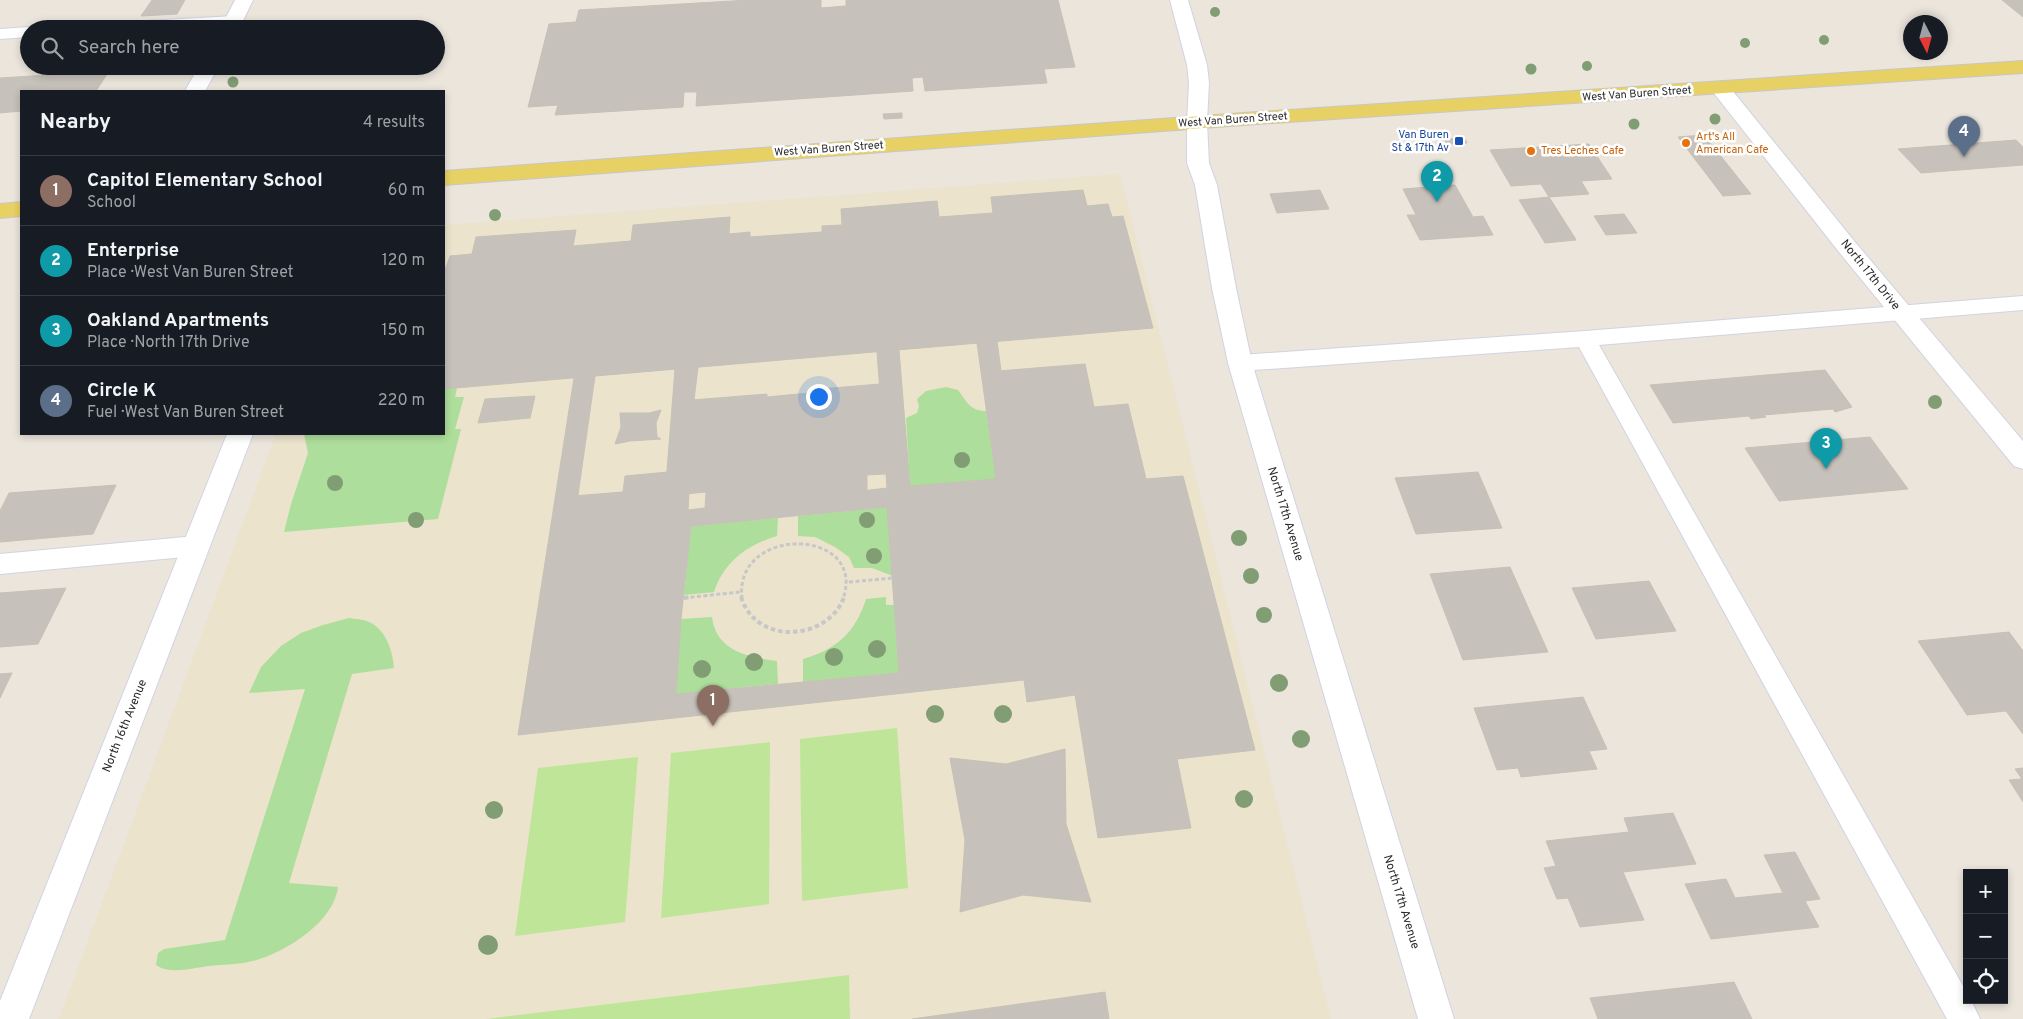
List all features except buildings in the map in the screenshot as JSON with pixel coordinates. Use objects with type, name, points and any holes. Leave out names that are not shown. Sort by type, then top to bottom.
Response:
[{"type":"main road","name":"West Van Buren Street","points":[[445,178],[1197,122],[2023,67]]},
{"type":"main road","points":[[0,211],[20,209]]},
{"type":"street","points":[[234,20],[244,0]]},
{"type":"street","name":"North 17th Avenue","points":[[1179,0],[1197,65],[1199,83],[1197,122],[1198,163],[1206,185],[1224,288],[1240,363],[1436,1019]]},
{"type":"street","points":[[197,90],[204,75]]},
{"type":"street","name":"North 17th Drive","points":[[1720,88],[2023,459]]},
{"type":"street","name":"North 16th Avenue","points":[[11,1019],[240,435]]},
{"type":"lane","points":[[0,34],[20,33]]},
{"type":"lane","points":[[1240,363],[1584,339],[2023,303]]},
{"type":"lane","points":[[1584,339],[1964,1019]]},
{"type":"lane","points":[[0,564],[196,546]]},
{"type":"path","points":[[797,542],[814,543],[828,549],[840,559],[849,582],[844,601],[833,614],[819,625],[801,631],[782,632],[765,628],[752,619],[743,607],[740,592],[743,577],[751,563],[764,552],[780,544],[797,542]]},
{"type":"path","points":[[849,582],[892,578]]},
{"type":"path","points":[[684,598],[740,592]]},
{"type":"shaded area","points":[[1120,174],[1331,1019],[59,1019],[276,435],[445,435],[445,225]]},
{"type":"green space","points":[[946,387],[958,390],[972,408],[986,411],[996,479],[910,486],[906,418],[917,413],[919,406],[917,399],[926,391]]},
{"type":"green space","points":[[457,388],[455,397],[464,397],[455,429],[461,429],[438,519],[284,532],[308,453],[304,435],[445,435],[445,389]]},
{"type":"green space","points":[[887,507],[893,576],[872,568],[854,568],[849,557],[835,547],[815,537],[798,536],[798,516]]},
{"type":"green space","points":[[778,518],[777,536],[756,544],[730,563],[718,581],[714,592],[684,595],[691,526]]},
{"type":"green space","points":[[886,597],[886,605],[894,605],[899,673],[803,682],[803,659],[826,650],[843,638],[862,611],[866,599]]},
{"type":"green space","points":[[712,617],[720,638],[727,645],[745,654],[777,661],[778,684],[676,694],[681,619]]},
{"type":"green space","points":[[349,618],[367,621],[380,630],[388,642],[394,668],[352,674],[289,883],[338,887],[327,913],[304,936],[261,959],[182,970],[168,970],[156,965],[158,953],[164,949],[225,940],[305,689],[249,693],[261,667],[281,646],[301,633]]},
{"type":"green space","points":[[897,728],[908,888],[802,901],[800,739]]},
{"type":"green space","points":[[770,742],[769,904],[661,918],[671,753]]},
{"type":"green space","points":[[638,757],[625,922],[515,936],[538,768]]},
{"type":"green space","points":[[849,975],[850,1019],[486,1019]]},
{"type":"place","name":"Van Buren St & 17th Av","points":[[1459,141]]},
{"type":"place","name":"Art's All American Cafe","points":[[1686,143]]},
{"type":"place","name":"Tres Leches Cafe","points":[[1531,151]]},
{"type":"place","name":"Circle K","points":[[1964,157]]},
{"type":"place","name":"Enterprise","points":[[1437,202]]},
{"type":"place","name":"Oakland Apartments","points":[[1826,469]]},
{"type":"place","name":"Capitol Elementary School","points":[[713,726]]}]
